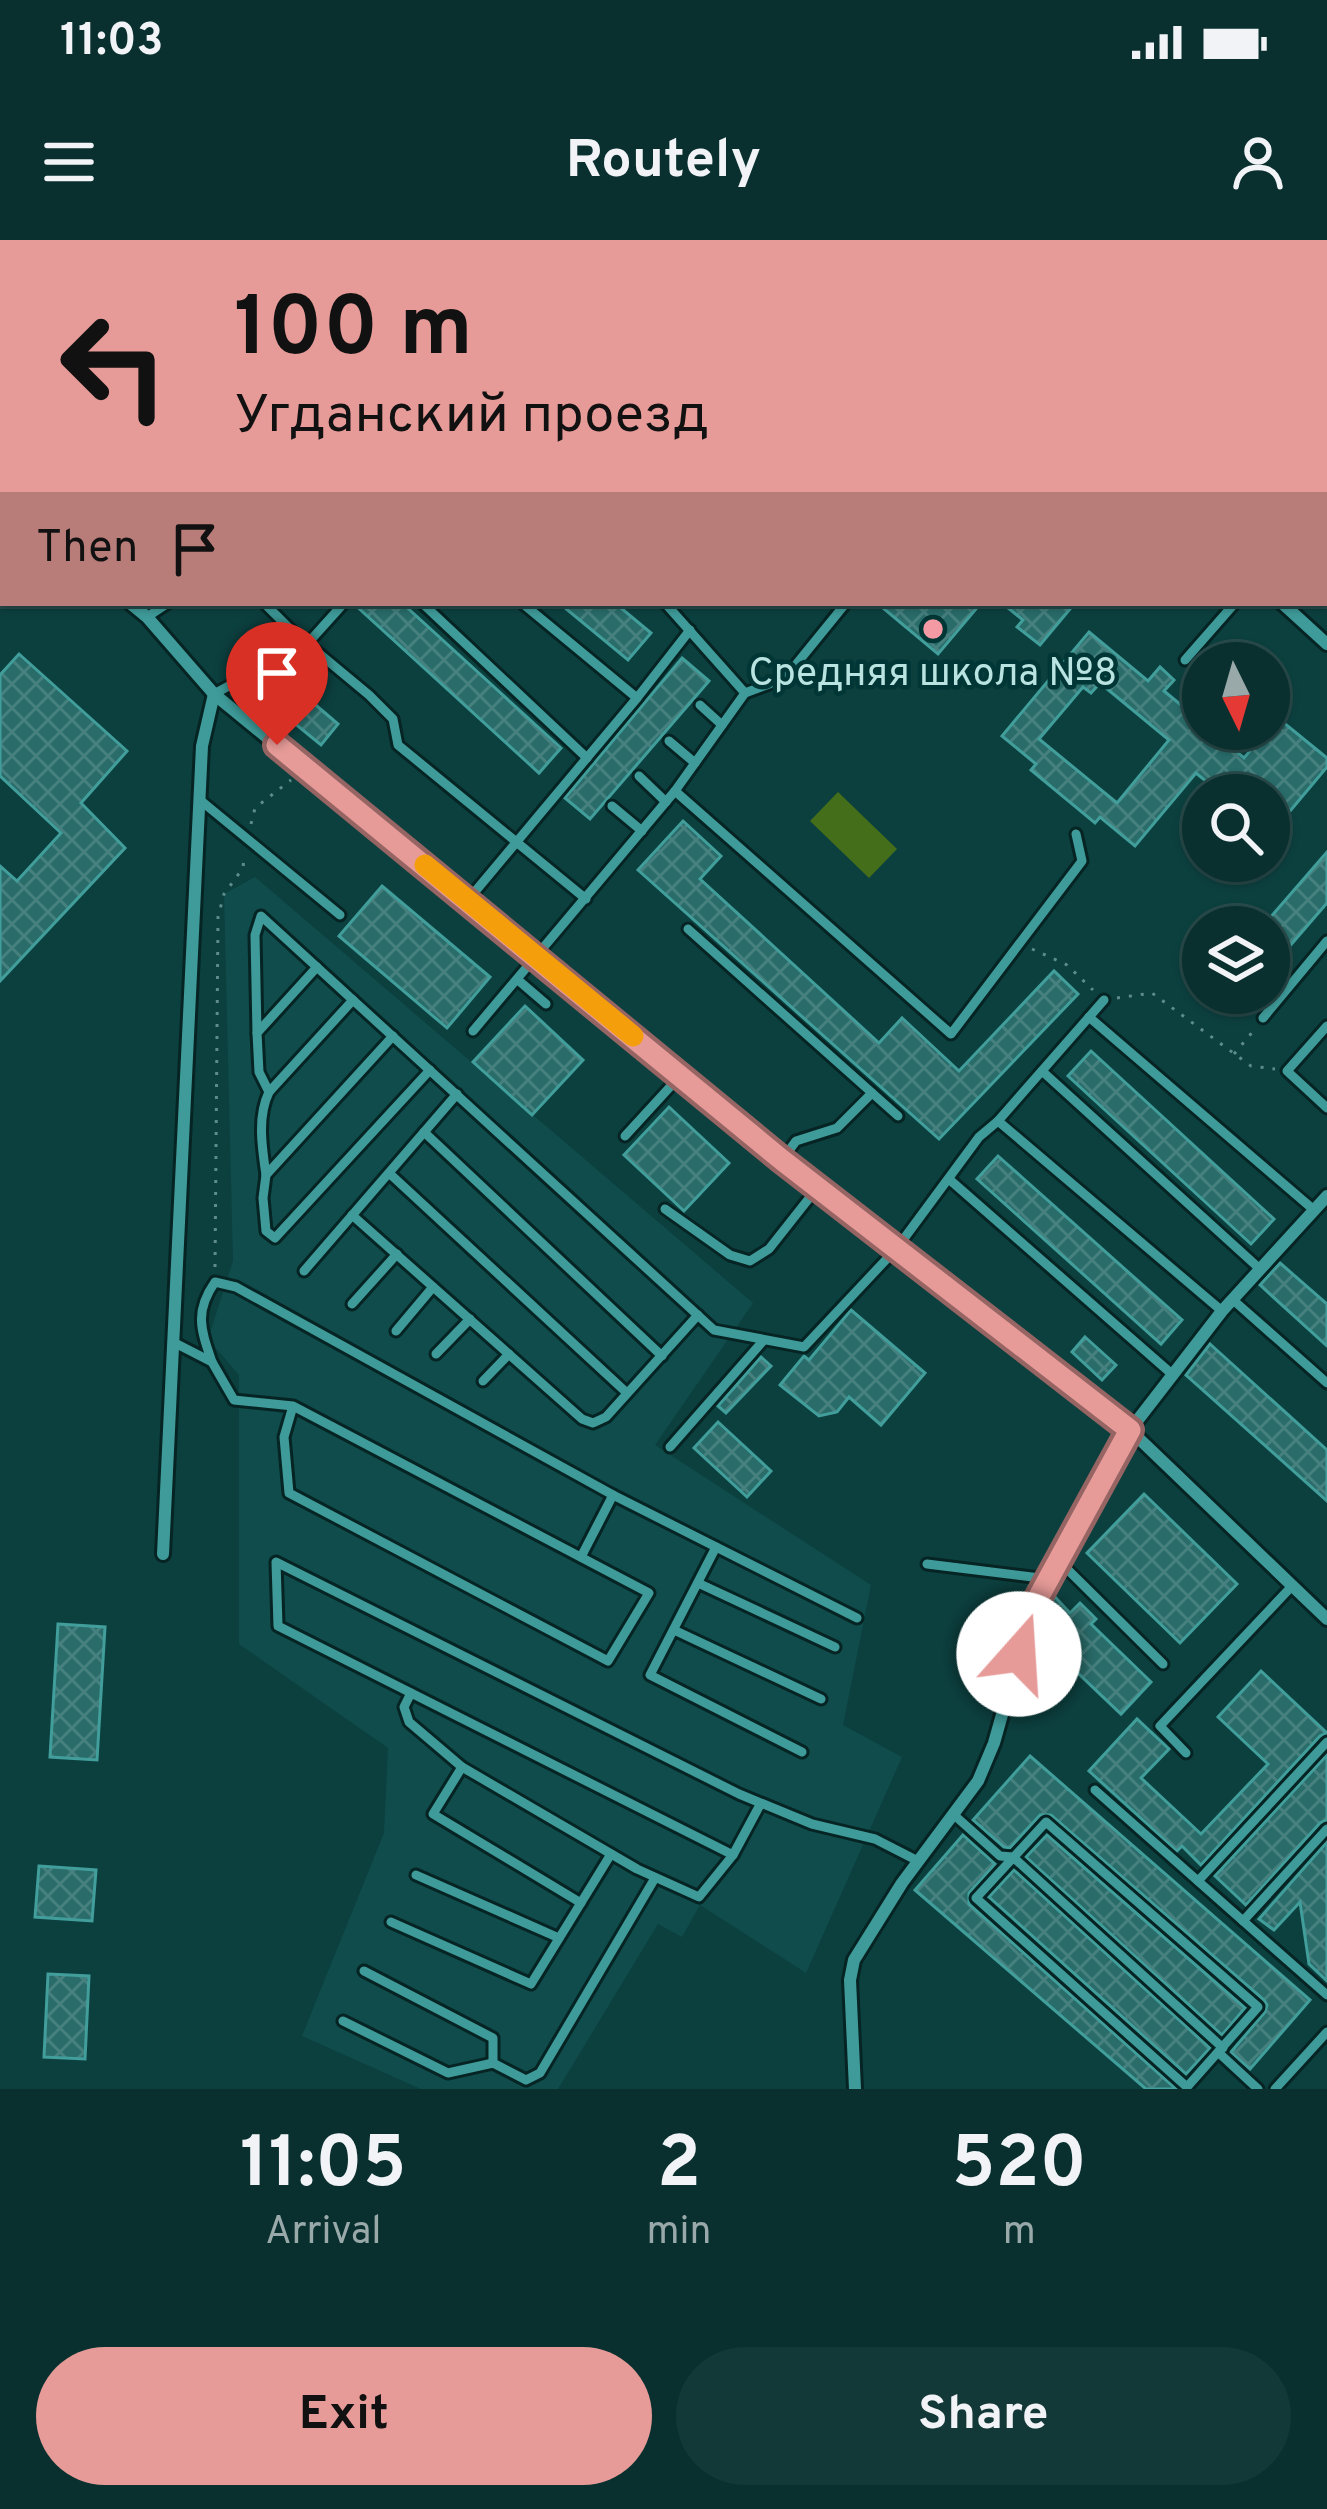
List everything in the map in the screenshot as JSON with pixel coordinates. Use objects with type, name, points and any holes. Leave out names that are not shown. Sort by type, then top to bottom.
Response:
[{"type":"street","points":[[134,606],[214,694],[782,1160],[1130,1430],[1327,1618]]},
{"type":"street","points":[[1285,606],[1326,642]]},
{"type":"street","points":[[163,1554],[202,746],[214,694]]},
{"type":"street","points":[[855,2089],[850,1979],[854,1960],[918,1861],[978,1781],[994,1743],[1032,1609],[1130,1430],[1222,1311],[1323,1202]]},
{"type":"lane","points":[[147,617],[164,606]]},
{"type":"lane","points":[[267,606],[393,719],[398,745],[586,899]]},
{"type":"lane","points":[[214,694],[308,644],[341,606]]},
{"type":"lane","points":[[425,606],[587,758]]},
{"type":"lane","points":[[526,606],[637,698]]},
{"type":"lane","points":[[668,606],[745,693]]},
{"type":"lane","points":[[473,1031],[675,791],[745,693],[785,678],[844,606]]},
{"type":"lane","points":[[1201,642],[1232,606]]},
{"type":"lane","points":[[468,900],[690,630]]},
{"type":"lane","points":[[700,705],[722,725]]},
{"type":"lane","points":[[669,741],[695,763]]},
{"type":"lane","points":[[639,776],[666,802]]},
{"type":"lane","points":[[675,791],[952,1034],[1082,862],[1076,834]]},
{"type":"lane","points":[[200,800],[340,915]]},
{"type":"lane","points":[[612,806],[642,831]]},
{"type":"lane","points":[[269,1092],[259,1072],[257,1033],[255,935],[261,916],[714,1330],[804,1347],[897,1248],[979,1137],[1104,1000]]},
{"type":"lane","points":[[688,929],[898,1116]]},
{"type":"lane","points":[[1264,1018],[1327,940]]},
{"type":"lane","points":[[257,1033],[317,967]]},
{"type":"lane","points":[[518,980],[546,1004]]},
{"type":"lane","points":[[353,1000],[269,1092],[262,1107],[266,1231],[275,1238],[430,1070]]},
{"type":"lane","points":[[1089,1017],[1323,1202]]},
{"type":"lane","points":[[1327,1026],[1287,1071],[1327,1108]]},
{"type":"lane","points":[[266,1175],[393,1036]]},
{"type":"lane","points":[[1042,1071],[1260,1269]]},
{"type":"lane","points":[[625,1136],[680,1076]]},
{"type":"lane","points":[[782,1160],[796,1141],[837,1128],[872,1093]]},
{"type":"lane","points":[[304,1271],[457,1094]]},
{"type":"lane","points":[[998,1121],[1222,1311]]},
{"type":"lane","points":[[424,1132],[662,1356]]},
{"type":"lane","points":[[389,1172],[627,1393]]},
{"type":"lane","points":[[950,1180],[1173,1375]]},
{"type":"lane","points":[[664,1209],[730,1255],[750,1261],[769,1249],[818,1187]]},
{"type":"lane","points":[[352,1215],[582,1419],[593,1423],[606,1417],[698,1315]]},
{"type":"lane","points":[[352,1304],[397,1254]]},
{"type":"lane","points":[[293,1406],[284,1437],[289,1492],[608,1660],[649,1593],[293,1406],[234,1400],[212,1362],[201,1330],[203,1299],[215,1282],[236,1287],[613,1495],[857,1618]]},
{"type":"lane","points":[[395,1331],[433,1286]]},
{"type":"lane","points":[[1232,1300],[1327,1383]]},
{"type":"lane","points":[[436,1354],[470,1319]]},
{"type":"lane","points":[[670,1448],[763,1340]]},
{"type":"lane","points":[[173,1342],[212,1362]]},
{"type":"lane","points":[[483,1381],[509,1354]]},
{"type":"lane","points":[[581,1558],[613,1495]]},
{"type":"lane","points":[[716,1547],[650,1676],[802,1752]]},
{"type":"lane","points":[[1058,1560],[1163,1664]]},
{"type":"lane","points":[[733,1855],[278,1626],[276,1562],[760,1803],[812,1824],[875,1839],[918,1861]]},
{"type":"lane","points":[[927,1564],[1048,1579]]},
{"type":"lane","points":[[698,1582],[835,1647]]},
{"type":"lane","points":[[1186,1753],[1160,1726],[1293,1585]]},
{"type":"lane","points":[[674,1630],[821,1699]]},
{"type":"lane","points":[[411,1693],[404,1707],[409,1722],[462,1767],[611,1854],[699,1897],[733,1855],[760,1803]]},
{"type":"lane","points":[[1198,1881],[1327,1742]]},
{"type":"lane","points":[[462,1767],[433,1814],[581,1903]]},
{"type":"lane","points":[[1095,1790],[1327,1995]]},
{"type":"lane","points":[[953,1814],[1000,1856],[1013,1857],[1258,2089]]},
{"type":"lane","points":[[1046,1822],[1258,2007],[1221,2050],[1186,2087],[976,1898],[1046,1822]]},
{"type":"lane","points":[[1243,1921],[1327,1829]]},
{"type":"lane","points":[[391,1922],[531,1984],[611,1854]]},
{"type":"lane","points":[[416,1875],[559,1938]]},
{"type":"lane","points":[[343,2020],[448,2073],[493,2063],[526,2080],[540,2073],[655,1877]]},
{"type":"lane","points":[[364,1971],[493,2038],[493,2063]]},
{"type":"lane","points":[[1274,2089],[1327,2032]]},
{"type":"path","points":[[215,1282],[218,917],[224,894],[243,868],[255,808],[280,785],[308,771]]},
{"type":"path","points":[[1020,944],[1067,965],[1104,1000],[1152,993],[1251,1066],[1287,1071]]},
{"type":"path","points":[[1234,1054],[1264,1018]]},
{"type":"shaded area","points":[[255,877],[753,1303],[655,1445],[871,1585],[843,1725],[902,1757],[806,1973],[700,1905],[682,1937],[658,1924],[558,2089],[421,2089],[302,2036],[384,1833],[388,1748],[239,1644],[239,1375],[208,1339],[233,1261],[224,894]]},
{"type":"green space","points":[[838,792],[897,849],[869,878],[810,821]]},
{"type":"building","points":[[356,606],[405,606],[561,748],[539,773]]},
{"type":"building","points":[[563,606],[619,606],[651,633],[628,660]]},
{"type":"building","name":"Средняя школа №8","points":[[881,606],[978,606],[938,654]]},
{"type":"building","points":[[1006,606],[1072,606],[1040,645],[1017,627],[1023,620]]},
{"type":"building","points":[[1089,632],[1148,681],[1160,667],[1174,680],[1164,691],[1182,706],[1182,750],[1235,750],[1244,758],[1251,750],[1290,750],[1290,728],[1327,758],[1327,767],[1290,811],[1290,774],[1182,774],[1182,790],[1135,846],[1100,817],[1095,823],[1031,770],[1036,764],[1002,736]],"holes":[[[1100,683],[1169,740],[1117,803],[1039,739],[1083,687],[1091,693]]]},
{"type":"building","points":[[19,654],[127,751],[81,803],[125,848],[0,981],[0,866],[17,881],[61,833],[0,776],[0,675]]},
{"type":"building","points":[[682,658],[709,681],[590,819],[565,798]]},
{"type":"building","points":[[311,701],[338,724],[321,745],[293,722]]},
{"type":"building","points":[[683,821],[721,856],[700,879],[879,1043],[902,1018],[959,1071],[1054,971],[1078,994],[939,1139],[638,870]]},
{"type":"building","points":[[1327,852],[1327,903],[1290,946],[1290,906],[1280,906]]},
{"type":"building","points":[[382,886],[490,977],[447,1028],[339,936]]},
{"type":"building","points":[[525,1006],[583,1060],[532,1115],[473,1062]]},
{"type":"building","points":[[1091,1051],[1274,1219],[1251,1244],[1068,1076]]},
{"type":"building","points":[[669,1107],[729,1163],[684,1211],[624,1155]]},
{"type":"building","points":[[998,1156],[1182,1320],[1161,1344],[977,1179]]},
{"type":"building","points":[[1280,1263],[1327,1304],[1327,1346],[1260,1285]]},
{"type":"building","points":[[851,1310],[925,1373],[881,1425],[849,1397],[837,1412],[819,1416],[780,1385],[804,1356],[809,1360]]},
{"type":"building","points":[[1085,1337],[1116,1365],[1102,1380],[1072,1352]]},
{"type":"building","points":[[1210,1344],[1327,1450],[1327,1501],[1186,1375]]},
{"type":"building","points":[[761,1357],[771,1366],[726,1413],[718,1406]]},
{"type":"building","points":[[718,1422],[771,1471],[747,1497],[694,1448]]},
{"type":"building","points":[[1144,1494],[1237,1584],[1180,1643],[1087,1553]]},
{"type":"building","points":[[1055,1597],[1070,1613],[1080,1603],[1096,1619],[1091,1624],[1151,1682],[1121,1714],[1037,1629]]},
{"type":"building","points":[[58,1624],[105,1627],[97,1760],[50,1757]]},
{"type":"building","points":[[1261,1671],[1327,1733],[1201,1865],[1182,1846],[1177,1851],[1089,1771],[1137,1719],[1169,1749],[1141,1778],[1201,1834],[1268,1764],[1218,1717]]},
{"type":"building","points":[[1327,1755],[1327,1820],[1246,1905],[1215,1876]]},
{"type":"building","points":[[1030,1756],[1310,2000],[1250,2069],[1231,2052],[1265,2012],[1264,2000],[1051,1815],[1040,1815],[1010,1848],[973,1820]]},
{"type":"building","points":[[963,1835],[995,1864],[969,1893],[969,1904],[1176,2089],[1146,2089],[915,1890]]},
{"type":"building","points":[[1047,1835],[1245,2008],[1222,2035],[1026,1857]]},
{"type":"building","points":[[1327,1842],[1327,1981],[1309,1964],[1300,1902],[1274,1930],[1259,1919]]},
{"type":"building","points":[[39,1866],[96,1870],[92,1921],[35,1917]]},
{"type":"building","points":[[1014,1870],[1210,2048],[1186,2074],[989,1897]]},
{"type":"building","points":[[48,1974],[89,1976],[85,2059],[44,2057]]},
{"type":"slow traffic","points":[[425,865],[633,1036]]},
{"type":"place","name":"Средняя школа №8","points":[[933,629]]},
{"type":"route","points":[[277,745],[782,1160],[1130,1430],[1032,1609],[1019,1654]]}]
